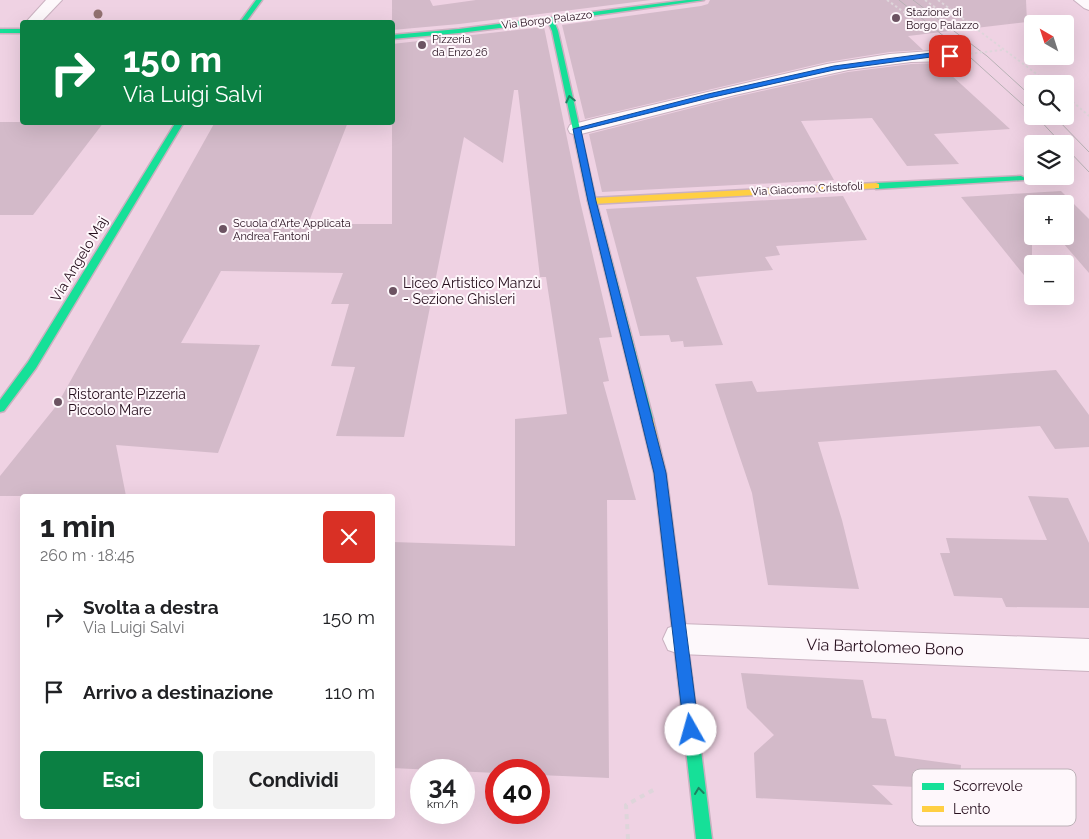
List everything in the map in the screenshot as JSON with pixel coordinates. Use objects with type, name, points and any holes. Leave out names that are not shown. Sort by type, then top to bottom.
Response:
[{"type":"street","points":[[35,20],[55,0]]},
{"type":"street","points":[[244,20],[259,0]]},
{"type":"street","name":"Via Borgo Palazzo","points":[[395,37],[701,0]]},
{"type":"street","points":[[1080,0],[1089,5]]},
{"type":"street","points":[[550,19],[555,32],[592,201],[660,473],[704,839]]},
{"type":"street","points":[[0,31],[20,31]]},
{"type":"street","points":[[577,129],[708,96],[834,68],[931,55],[950,56]]},
{"type":"street","name":"Via Angelo Maj","points":[[0,408],[32,365],[178,125]]},
{"type":"street","name":"Via Giacomo Cristofoli","points":[[592,201],[1021,178]]},
{"type":"street","name":"Via Bartolomeo Bono","points":[[680,639],[1089,655]]},
{"type":"path","points":[[887,0],[908,15]]},
{"type":"path","points":[[925,0],[940,11]]},
{"type":"path","points":[[938,0],[1037,75]]},
{"type":"path","points":[[950,56],[1002,50]]},
{"type":"path","points":[[1074,103],[1089,116]]},
{"type":"building","points":[[392,0],[430,0],[433,6],[476,0],[651,0],[459,24],[395,30],[395,20],[392,20]]},
{"type":"building","points":[[710,0],[1026,0],[1027,15],[1024,15],[1024,22],[908,36],[923,50],[890,52],[827,62],[585,119],[562,25],[708,4]]},
{"type":"building","points":[[544,27],[580,201],[612,337],[599,338],[609,381],[603,382],[636,500],[607,500],[609,778],[550,775],[550,759],[485,759],[485,772],[475,772],[475,759],[410,759],[410,769],[395,768],[395,542],[515,546],[515,419],[567,414],[546,277],[540,277],[518,90],[514,90],[503,163],[464,137],[404,437],[336,436],[355,367],[331,366],[349,304],[331,304],[343,273],[221,271],[181,343],[260,345],[218,453],[116,445],[126,494],[20,494],[20,496],[0,496],[0,476],[57,405],[213,125],[347,125],[308,224],[392,224],[392,125],[395,125],[395,44]]},
{"type":"building","points":[[938,63],[1010,129],[934,134],[959,164],[907,166],[872,118],[801,121],[834,180],[602,192],[589,134],[735,97],[848,72],[911,64]]},
{"type":"building","points":[[0,122],[20,122],[20,125],[102,125],[33,215],[0,215]]},
{"type":"building","points":[[1061,191],[1065,195],[1024,195],[1024,245],[1032,245],[1032,255],[1024,255],[1024,275],[961,197]]},
{"type":"building","points":[[843,196],[867,240],[776,246],[780,255],[765,257],[773,270],[696,277],[723,345],[684,347],[683,341],[671,342],[669,335],[640,336],[606,209]]},
{"type":"building","points":[[1074,204],[1089,219],[1089,273],[1065,245],[1074,245]]},
{"type":"building","points":[[1056,370],[1089,415],[1089,447],[1055,449],[1040,426],[818,442],[842,520],[859,589],[768,585],[752,493],[715,384],[752,381],[757,392]]},
{"type":"building","points":[[1028,496],[1068,498],[1089,543],[1089,608],[1006,607],[1002,598],[954,596],[940,553],[950,553],[946,538],[1047,540]]},
{"type":"building","points":[[741,673],[863,680],[872,718],[886,719],[895,756],[961,765],[961,769],[912,769],[912,787],[872,785],[893,805],[756,798],[754,753],[774,735],[747,708]]},
{"type":"tram line","points":[[899,0],[971,58],[1024,106]]},
{"type":"tram line","points":[[913,0],[987,56],[1024,90]]},
{"type":"tram line","points":[[1044,125],[1054,135]]},
{"type":"tram line","points":[[1063,125],[1089,152]]},
{"type":"tram line","points":[[1074,156],[1089,172]]},
{"type":"traffic: fast","points":[[244,20],[259,0]]},
{"type":"traffic: fast","points":[[395,37],[459,31],[701,0]]},
{"type":"traffic: fast","points":[[550,19],[555,31],[592,201],[647,419]]},
{"type":"traffic: fast","points":[[0,31],[20,31]]},
{"type":"traffic: fast","points":[[0,408],[32,365],[178,125]]},
{"type":"traffic: fast","points":[[876,186],[1021,178]]},
{"type":"traffic: fast","points":[[685,678],[704,839]]},
{"type":"traffic: slow","points":[[592,201],[876,186]]},
{"type":"traffic: slow","points":[[647,419],[660,473],[685,678]]},
{"type":"place","name":"Stazione di Borgo Palazzo","points":[[896,18]]},
{"type":"place","name":"Pizzeria da Enzo 26","points":[[422,45]]},
{"type":"place","name":"Scuola d'Arte Applicata Andrea Fantoni","points":[[223,229]]},
{"type":"place","name":"Liceo Artistico Manzù - Sezione Ghisleri","points":[[393,291]]},
{"type":"place","name":"Ristorante Pizzeria Piccolo Mare","points":[[58,402]]},
{"type":"route","points":[[691,730],[660,473],[592,201],[577,129],[708,96],[834,68],[931,55],[950,56]]}]
